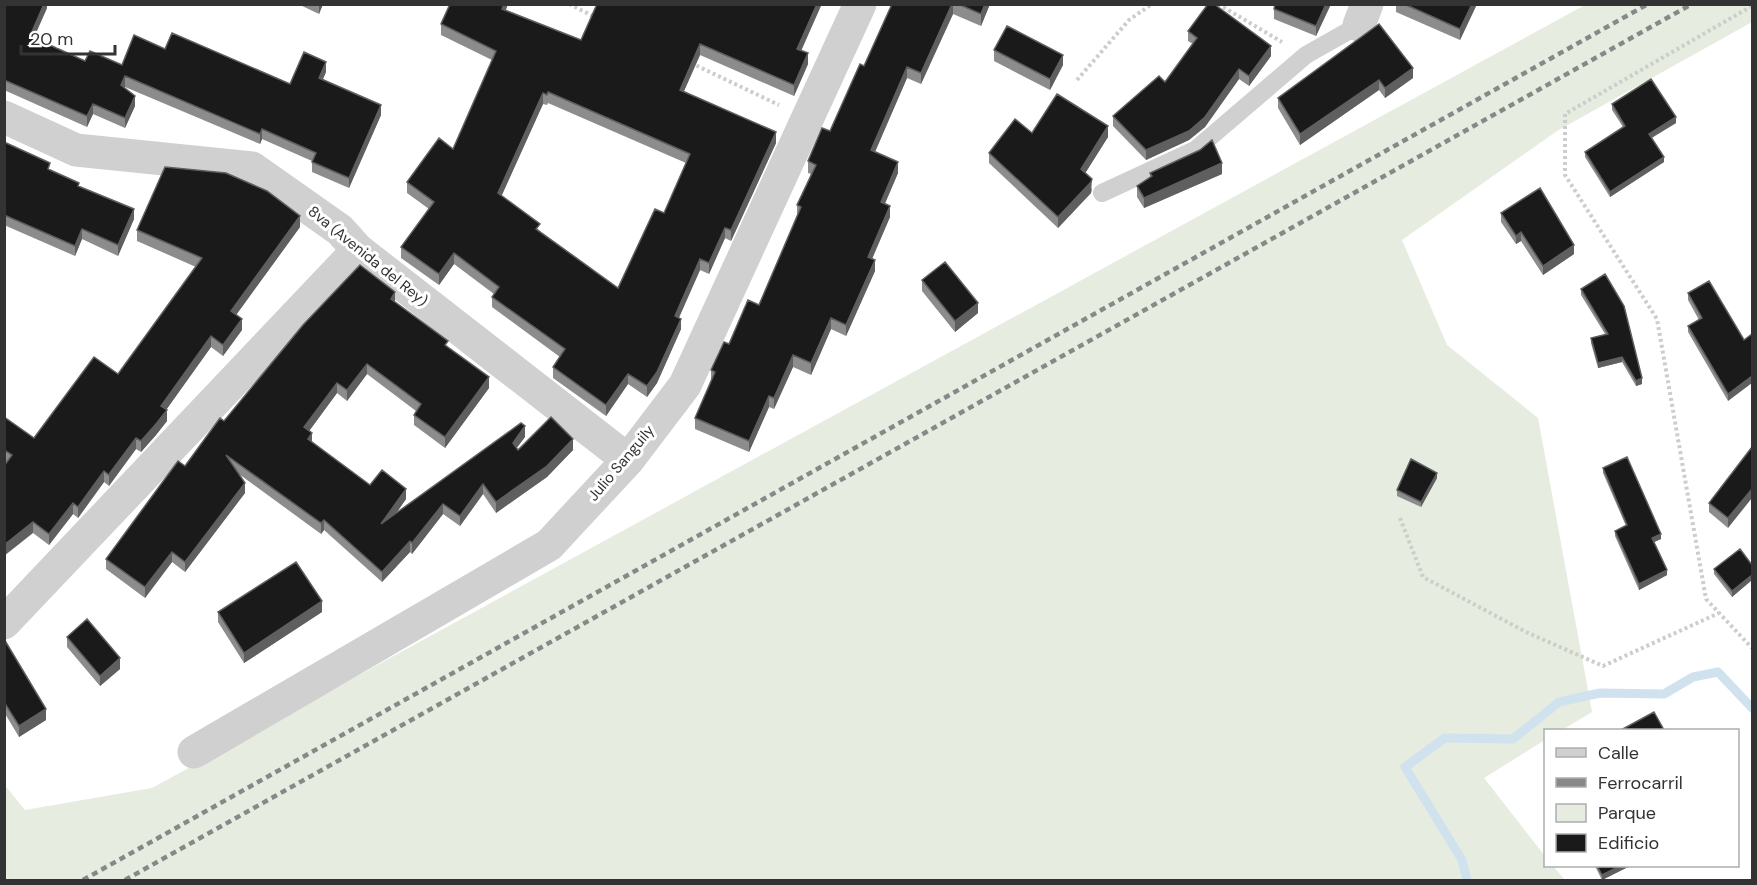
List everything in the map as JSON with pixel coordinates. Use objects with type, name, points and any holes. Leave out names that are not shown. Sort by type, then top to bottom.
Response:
[{"type":"street","name":"Julio Sanguily","points":[[195,752],[549,545],[628,460],[685,385],[860,4]]},
{"type":"street","name":"8va (Avenida del Rey)","points":[[4,117],[76,150],[252,168],[340,230],[358,250],[628,460]]},
{"type":"street","points":[[4,623],[358,250]]},
{"type":"lane","points":[[1102,193],[1195,150],[1306,55],[1363,14]]},
{"type":"path","points":[[569,4],[602,20]]},
{"type":"path","points":[[1077,80],[1129,20],[1152,4]]},
{"type":"path","points":[[1218,4],[1306,55]]},
{"type":"path","points":[[1752,6],[1565,114],[1565,175],[1658,319],[1706,599],[1752,648]]},
{"type":"path","points":[[688,62],[806,119]]},
{"type":"path","points":[[1400,518],[1423,577],[1526,632],[1603,666],[1719,613]]},
{"type":"green space","points":[[1585,5],[1752,5],[1752,22],[1557,131],[1402,240],[1447,345],[1538,418],[1592,712],[1564,729],[1544,729],[1544,741],[1484,778],[1544,855],[1544,867],[1554,867],[1565,880],[5,880],[4,784],[25,810],[152,788]]},
{"type":"building","points":[[4,4],[44,4],[30,36],[85,61],[90,51],[122,65],[134,35],[165,49],[172,33],[290,84],[304,52],[326,62],[319,78],[381,105],[349,178],[312,162],[316,153],[262,129],[260,134],[125,76],[121,85],[135,96],[125,118],[93,104],[87,116],[4,80]]},
{"type":"building","points":[[450,4],[504,4],[502,9],[581,40],[597,4],[817,4],[797,49],[808,53],[794,85],[700,44],[680,90],[776,132],[731,230],[725,228],[709,263],[700,259],[675,316],[681,319],[657,372],[647,386],[628,374],[606,405],[553,367],[565,349],[492,297],[499,287],[454,253],[439,274],[401,247],[434,202],[407,182],[439,138],[453,149],[496,51],[441,24]],"holes":[[[548,92],[690,154],[664,213],[655,209],[618,288],[536,229],[540,224],[498,193],[543,93],[547,95]]]},
{"type":"building","points":[[892,4],[952,4],[921,73],[907,67],[871,150],[898,162],[881,202],[890,206],[868,257],[875,260],[846,325],[831,318],[811,363],[793,355],[774,398],[769,396],[749,441],[695,418],[715,372],[711,370],[724,342],[729,344],[748,300],[759,305],[801,207],[797,205],[816,165],[808,161],[822,128],[830,131],[860,64],[864,66]]},
{"type":"building","points":[[958,4],[985,4],[981,14]]},
{"type":"building","points":[[1208,4],[1214,4],[1271,46],[1249,76],[1239,69],[1205,117],[1189,131],[1146,150],[1113,116],[1159,76],[1165,82],[1197,38],[1188,31]]},
{"type":"building","points":[[1275,4],[1326,4],[1316,26],[1274,9]]},
{"type":"building","points":[[1404,4],[1472,4],[1460,29]]},
{"type":"building","points":[[1379,24],[1413,68],[1385,88],[1379,80],[1300,134],[1278,98]]},
{"type":"building","points":[[1007,26],[1063,55],[1050,79],[994,50]]},
{"type":"building","points":[[1651,79],[1676,117],[1649,134],[1664,157],[1610,192],[1585,152],[1625,126],[1612,104]]},
{"type":"building","points":[[1057,94],[1108,126],[1081,169],[1092,179],[1091,182],[1058,217],[989,153],[1015,119],[1032,133]]},
{"type":"building","points":[[1212,140],[1222,163],[1144,198],[1137,186],[1152,176],[1150,173],[1200,150]]},
{"type":"building","points":[[4,142],[50,163],[48,169],[79,183],[78,186],[134,209],[118,245],[82,229],[75,246],[4,215]]},
{"type":"building","points":[[165,167],[226,173],[267,191],[300,216],[231,311],[242,319],[223,345],[211,336],[161,406],[167,410],[141,441],[136,438],[109,475],[104,471],[78,507],[73,503],[49,534],[33,522],[4,545],[4,466],[12,455],[4,450],[4,417],[34,438],[94,357],[118,374],[202,258],[137,230]]},
{"type":"building","points":[[1540,188],[1574,245],[1543,266],[1521,232],[1516,236],[1501,213]]},
{"type":"building","points":[[945,262],[978,303],[955,321],[922,280]]},
{"type":"building","points":[[360,265],[395,292],[391,299],[448,341],[445,345],[489,377],[445,437],[414,415],[421,404],[367,364],[347,390],[337,383],[304,427],[312,433],[308,439],[370,485],[382,470],[406,489],[381,524],[521,423],[525,426],[513,443],[518,450],[551,417],[573,439],[547,466],[496,502],[483,484],[460,516],[443,504],[412,543],[410,541],[382,572],[324,520],[321,523],[226,455],[245,483],[185,562],[172,552],[145,587],[106,559],[178,461],[185,466],[220,418],[224,421],[303,325]]},
{"type":"building","points":[[1605,274],[1624,306],[1642,378],[1636,381],[1622,357],[1598,363],[1591,338],[1608,334],[1581,289]]},
{"type":"building","points":[[1709,281],[1744,340],[1752,334],[1752,376],[1728,394],[1688,326],[1702,318],[1688,293]]},
{"type":"building","points":[[1752,447],[1752,489],[1728,518],[1709,503]]},
{"type":"building","points":[[1627,457],[1661,534],[1652,538],[1667,570],[1639,584],[1615,531],[1627,525],[1603,468]]},
{"type":"building","points":[[1411,459],[1437,473],[1421,502],[1397,490]]},
{"type":"building","points":[[1740,549],[1752,565],[1752,575],[1732,591],[1714,569]]},
{"type":"building","points":[[296,562],[322,601],[244,653],[218,612]]},
{"type":"building","points":[[87,619],[120,658],[100,676],[67,637]]},
{"type":"building","points":[[4,639],[46,709],[19,726],[4,702]]},
{"type":"building","points":[[1654,712],[1663,729],[1623,729]]},
{"type":"building","points":[[1598,867],[1618,867],[1602,875]]},
{"type":"waterway","points":[[1467,880],[1462,860],[1405,767],[1445,738],[1513,739],[1559,702],[1600,693],[1664,694],[1693,677],[1718,672],[1752,708]]},
{"type":"railway","points":[[83,880],[1648,4]]},
{"type":"railway","points":[[125,880],[1692,4]]}]
